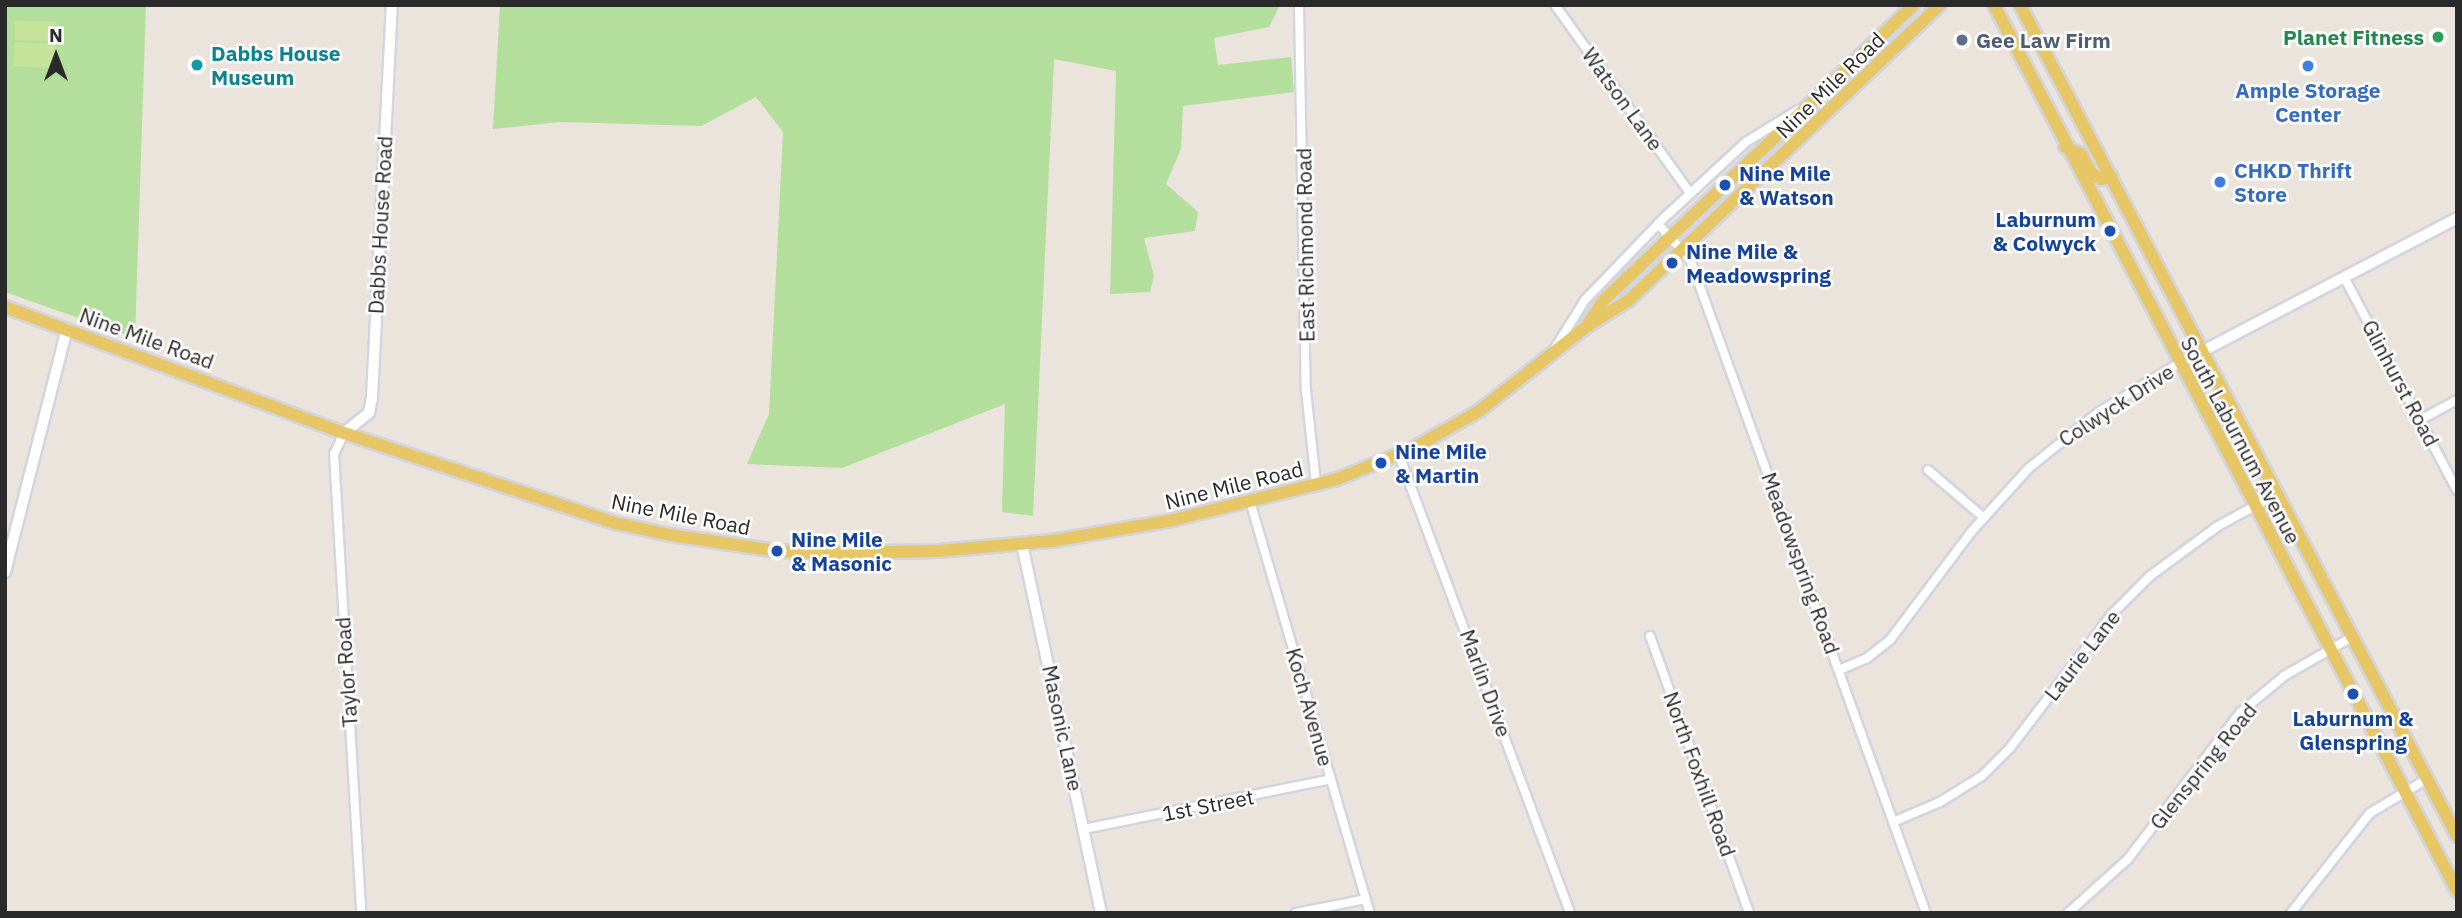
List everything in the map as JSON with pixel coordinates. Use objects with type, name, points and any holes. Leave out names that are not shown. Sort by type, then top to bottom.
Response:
[{"type":"main road","name":"Nine Mile Road","points":[[1586,327],[1604,300],[1914,5]]},
{"type":"main road","name":"Nine Mile Road","points":[[5,307],[344,433],[615,523],[681,537],[830,553],[1022,544],[1173,520],[1317,484],[1399,455],[1479,411],[1586,327],[1619,308],[1684,250],[1940,5]]},
{"type":"main road","name":"South Laburnum Avenue","points":[[1994,5],[2065,147],[2457,891]]},
{"type":"main road","name":"South Laburnum Avenue","points":[[2020,5],[2457,836]]},
{"type":"main road","points":[[2065,147],[2081,154],[2091,173],[2101,179],[2112,177]]},
{"type":"main road","name":"Masonic Lane","points":[[1022,544],[1101,913]]},
{"type":"street","name":"Dabbs House Road","points":[[344,433],[369,413],[372,397],[392,5]]},
{"type":"street","name":"East Richmond Road","points":[[1298,5],[1306,390],[1317,484]]},
{"type":"street","name":"Watson Lane","points":[[1555,5],[1690,193]]},
{"type":"street","points":[[1549,358],[1585,300],[1690,193],[1759,132],[1811,105]]},
{"type":"street","name":"Colwyck Drive","points":[[1839,670],[1867,658],[1889,640],[1983,517],[2068,434],[2180,363],[2457,218]]},
{"type":"street","name":"Meadowspring Road","points":[[1658,224],[1684,250],[1926,913]]},
{"type":"street","name":"Glinhurst Road","points":[[2344,276],[2457,490]]},
{"type":"street","points":[[5,572],[67,329]]},
{"type":"street","points":[[2420,420],[2457,400]]},
{"type":"street","name":"Taylor Road","points":[[344,433],[334,454],[361,913]]},
{"type":"street","name":"Marlin Drive","points":[[1399,455],[1570,913]]},
{"type":"street","points":[[1928,470],[1983,517]]},
{"type":"street","name":"Laurie Lane","points":[[1893,822],[1940,802],[1988,770],[2134,592],[2185,548],[2277,494]]},
{"type":"street","name":"Koch Avenue","points":[[1250,501],[1370,913]]},
{"type":"street","name":"North Foxhill Road","points":[[1650,636],[1749,913]]},
{"type":"street","name":"Glenspring Road","points":[[2068,913],[2128,859],[2241,712],[2284,676],[2352,637]]},
{"type":"street","name":"1st Street","points":[[1084,830],[1331,779]]},
{"type":"street","points":[[2291,913],[2353,830],[2404,792],[2427,779]]},
{"type":"street","points":[[1296,913],[1366,898]]},
{"type":"green space","points":[[5,5],[146,5],[135,338],[5,292]]},
{"type":"green space","points":[[500,5],[1280,5],[1269,27],[1214,38],[1218,65],[1291,57],[1294,92],[1183,106],[1181,149],[1166,184],[1198,212],[1195,231],[1144,238],[1154,276],[1150,292],[1110,294],[1116,71],[1054,59],[1033,516],[1002,512],[1005,404],[842,468],[747,464],[769,414],[783,132],[756,97],[701,126],[560,122],[493,129]]},
{"type":"green space","points":[[15,21],[56,22],[56,41],[15,40]]},
{"type":"green space","points":[[15,42],[55,44],[54,68],[14,66]]},
{"type":"place","name":"Planet Fitness","points":[[2438,37]]},
{"type":"place","name":"Gee Law Firm","points":[[1962,40]]},
{"type":"place","name":"Dabbs House Museum","points":[[197,65]]},
{"type":"place","name":"Ample Storage Center","points":[[2308,66]]},
{"type":"place","name":"CHKD Thrift Store","points":[[2220,182]]},
{"type":"place","name":"Nine Mile & Watson","points":[[1725,185]]},
{"type":"place","name":"Laburnum & Colwyck","points":[[2110,231]]},
{"type":"place","name":"Nine Mile & Meadowspring","points":[[1672,263]]},
{"type":"place","name":"Nine Mile & Martin","points":[[1381,463]]},
{"type":"place","name":"Nine Mile & Masonic","points":[[777,551]]},
{"type":"place","name":"Laburnum & Glenspring","points":[[2353,694]]}]
